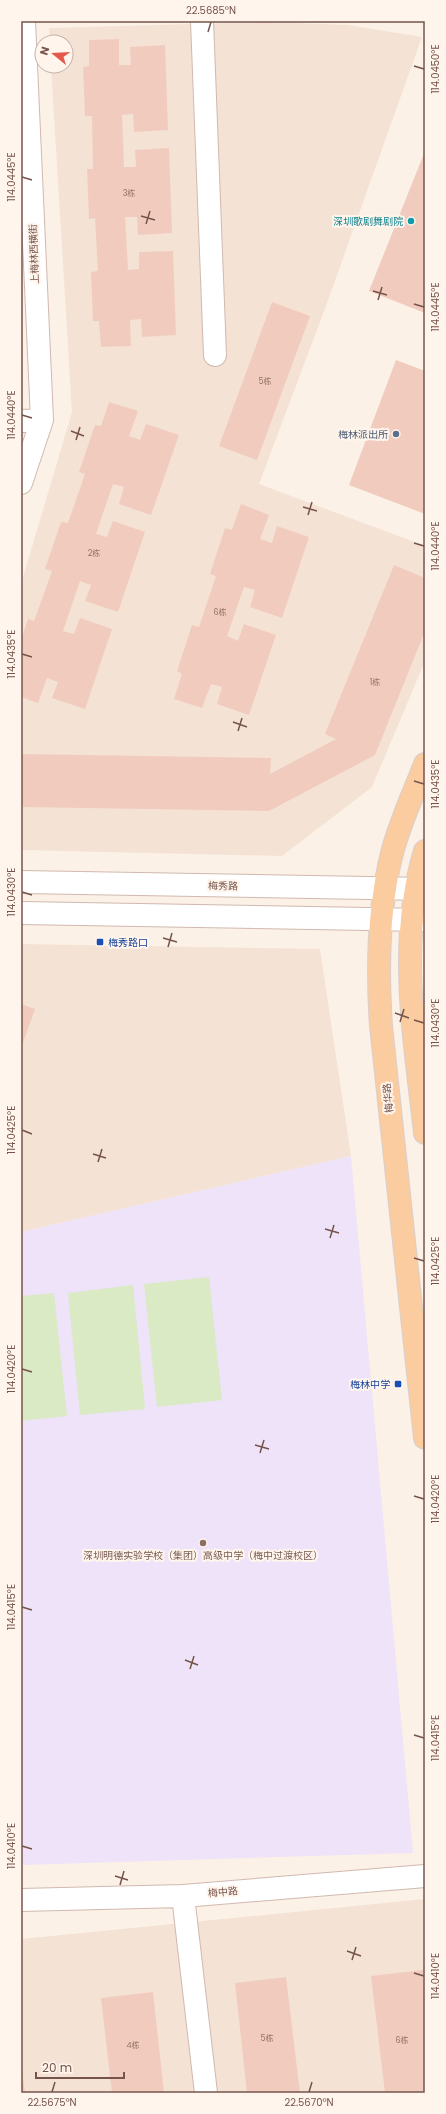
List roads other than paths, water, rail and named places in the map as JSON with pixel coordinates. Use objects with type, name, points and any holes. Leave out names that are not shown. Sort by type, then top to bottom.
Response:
[{"type":"main road","name":"梅华路","points":[[425,764],[398,834],[385,888],[381,920],[378,978],[381,1026],[425,1438]]},
{"type":"main road","points":[[425,851],[420,889],[412,1009],[425,1133]]},
{"type":"street","name":"上梅林西横街","points":[[21,483],[31,421],[24,21]]},
{"type":"street","points":[[202,21],[215,355]]},
{"type":"street","name":"梅秀路","points":[[21,882],[420,889]]},
{"type":"street","points":[[21,913],[418,920]]},
{"type":"street","name":"梅中路","points":[[21,1900],[183,1896],[425,1876]]},
{"type":"street","points":[[183,1896],[206,2093]]},
{"type":"place","name":"深圳歌剧舞剧院","points":[[411,221]]},
{"type":"place","name":"梅林派出所","points":[[396,434]]},
{"type":"place","name":"梅秀路口","points":[[100,942]]},
{"type":"place","name":"梅林中学","points":[[398,1384]]},
{"type":"place","name":"深圳明德实验学校（集团）高级中学（梅中过渡校区）","points":[[203,1543]]}]
